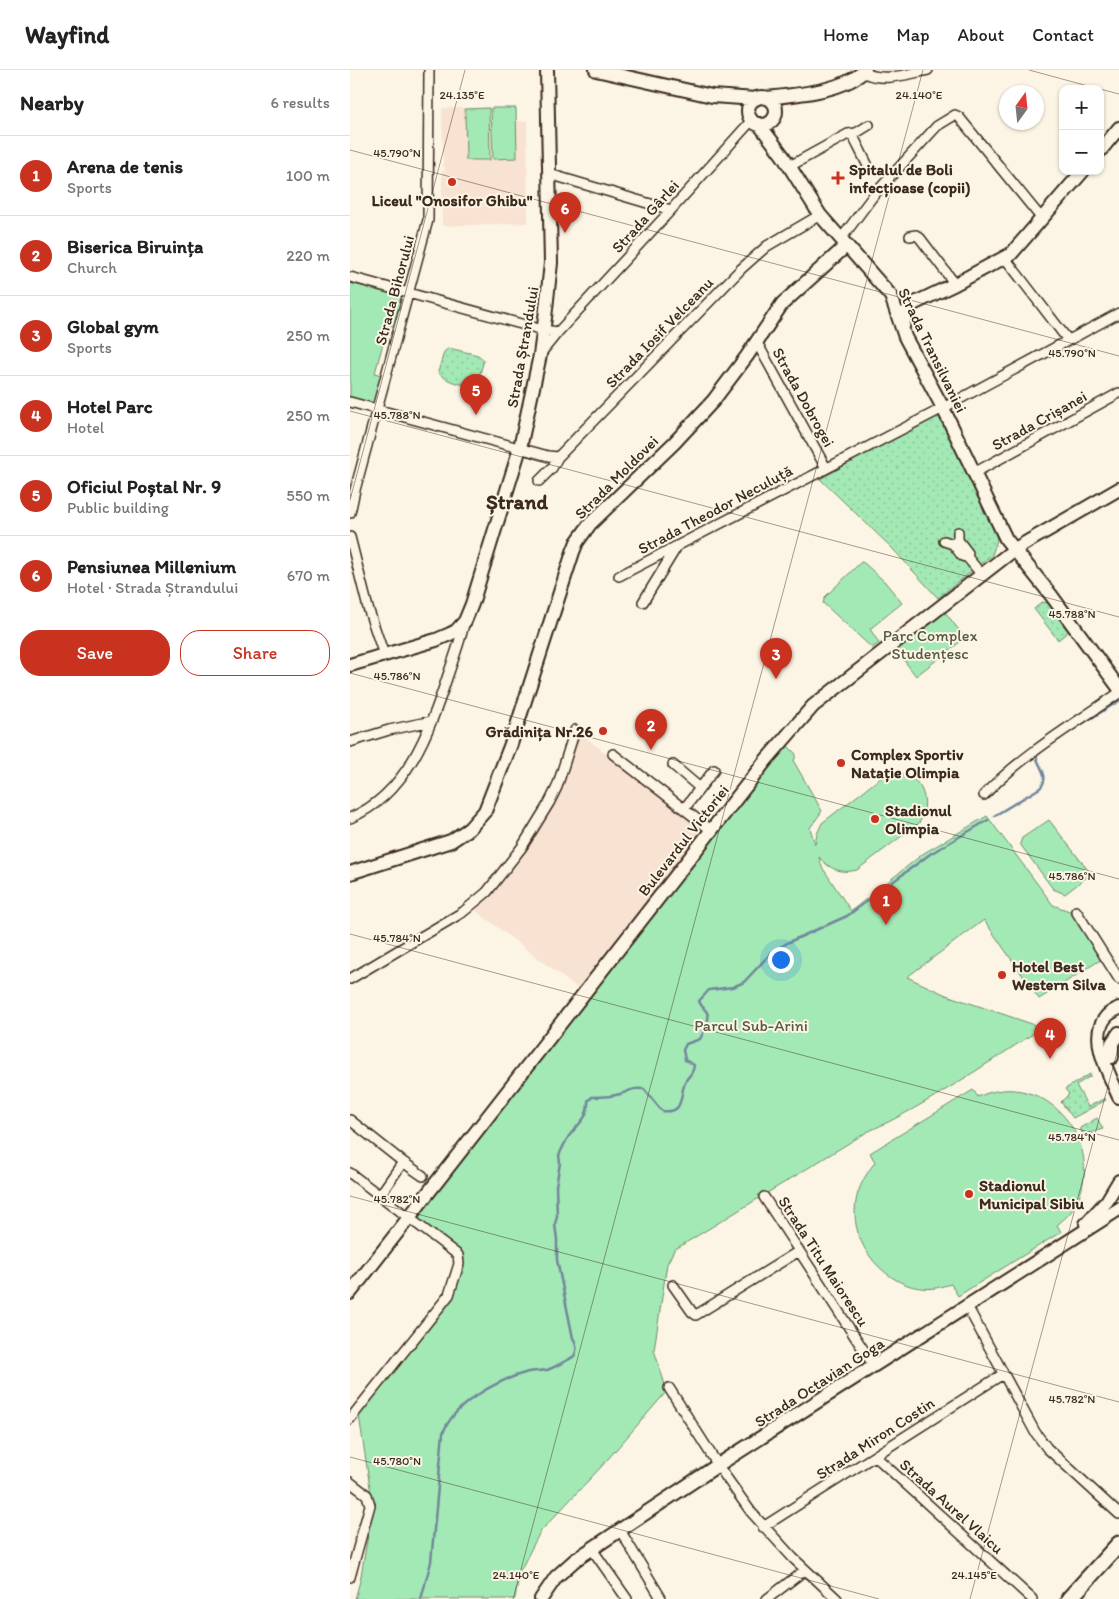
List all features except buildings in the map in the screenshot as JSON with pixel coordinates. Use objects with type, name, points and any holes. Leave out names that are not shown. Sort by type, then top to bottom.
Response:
[{"type":"main road","name":"Strada Ștrandului","points":[[460,626],[472,604],[520,448],[540,355],[551,263],[547,70]]},
{"type":"main road","points":[[596,70],[712,96],[761,98],[808,93]]},
{"type":"main road","points":[[712,96],[753,119],[767,124],[786,103],[808,93],[844,83],[864,71]]},
{"type":"main road","points":[[761,98],[773,102],[775,117]]},
{"type":"main road","points":[[753,119],[750,105],[761,98]]},
{"type":"main road","name":"Strada Transilvaniei","points":[[775,117],[775,131],[786,161]]},
{"type":"main road","name":"Strada Transilvaniei","points":[[753,119],[786,161],[820,215],[843,243],[888,291],[897,310],[903,330],[1006,539],[1051,595],[1119,688]]},
{"type":"main road","points":[[1104,146],[1119,128]]},
{"type":"main road","points":[[903,330],[906,312],[913,304],[1011,254],[1080,175]]},
{"type":"main road","name":"Strada Moldovei","points":[[350,873],[451,841],[469,829],[485,811],[512,744],[577,542],[590,524],[674,443],[706,408],[728,382],[786,299],[843,243]]},
{"type":"main road","points":[[888,291],[902,300],[913,304]]},
{"type":"main road","name":"Bulevardul Victoriei","points":[[350,1293],[711,830],[789,732],[813,706],[1015,549],[1119,489]]},
{"type":"main road","points":[[350,665],[436,640],[460,626]]},
{"type":"main road","points":[[1114,1011],[1094,1030],[1108,1060],[1119,1097]]},
{"type":"main road","points":[[1119,1033],[1112,1043],[1108,1060],[1119,1076]]},
{"type":"main road","name":"Strada Octavian Goga","points":[[1064,1245],[1097,1213],[1119,1180]]},
{"type":"main road","name":"Strada Octavian Goga","points":[[541,1599],[560,1573],[575,1560],[718,1465],[1119,1209]]},
{"type":"main road","points":[[1069,1599],[1119,1544]]},
{"type":"street","name":"Strada Bihorului","points":[[350,513],[428,220],[429,70]]},
{"type":"street","points":[[864,71],[871,76],[881,78],[928,70]]},
{"type":"street","points":[[843,243],[879,189],[937,126],[955,115],[959,117],[1042,219]]},
{"type":"street","name":"Strada Gârlei","points":[[540,355],[558,332],[672,210],[753,119]]},
{"type":"street","points":[[786,161],[869,125]]},
{"type":"street","points":[[852,134],[866,164]]},
{"type":"street","points":[[549,174],[672,210]]},
{"type":"street","name":"Strada Iosif Velceanu","points":[[539,481],[552,468],[558,457],[752,259],[767,246],[820,215]]},
{"type":"street","points":[[910,236],[916,235],[920,238],[955,284]]},
{"type":"street","points":[[1005,258],[1068,340]]},
{"type":"street","points":[[350,277],[543,330],[558,332]]},
{"type":"street","name":"Strada Theodor Neculuță","points":[[619,576],[943,408],[1119,313]]},
{"type":"street","name":"Strada Dobrogei","points":[[756,341],[826,468]]},
{"type":"street","name":"Strada Crișanei","points":[[974,473],[1119,393]]},
{"type":"street","points":[[350,402],[548,456],[558,457]]},
{"type":"street","points":[[350,537],[368,608],[384,655]]},
{"type":"street","points":[[953,539],[962,556],[967,557],[982,575]]},
{"type":"street","points":[[643,602],[676,548]]},
{"type":"street","name":"Strada Ștrandului","points":[[350,818],[369,807],[394,786],[412,762],[432,720],[460,626]]},
{"type":"street","points":[[984,795],[1022,759],[1119,693]]},
{"type":"street","points":[[350,742],[388,730],[432,720]]},
{"type":"street","points":[[350,979],[463,912],[486,892],[522,847],[549,803],[557,787],[575,730]]},
{"type":"street","points":[[613,754],[711,830]]},
{"type":"street","points":[[673,765],[700,788]]},
{"type":"street","points":[[684,809],[714,770]]},
{"type":"street","points":[[1076,911],[1119,979]]},
{"type":"street","points":[[350,1120],[423,1176]]},
{"type":"street","points":[[380,1195],[403,1162]]},
{"type":"street","points":[[350,1173],[458,1255],[459,1264],[449,1295],[350,1419]]},
{"type":"street","name":"Strada Titu Maiorescu","points":[[764,1197],[874,1366]]},
{"type":"street","points":[[673,1285],[696,1315],[799,1251]]},
{"type":"street","points":[[967,1306],[1035,1432],[1047,1448],[1119,1514]]},
{"type":"street","name":"Strada Miron Costin","points":[[763,1526],[1003,1374]]},
{"type":"street","points":[[669,1388],[718,1465],[763,1526],[805,1570],[837,1599]]},
{"type":"street","name":"Strada Aurel Vlaicu","points":[[875,1456],[1032,1599]]},
{"type":"street","points":[[350,1482],[367,1495],[370,1505],[350,1577]]},
{"type":"street","points":[[620,1530],[661,1598]]},
{"type":"street","points":[[592,1549],[627,1599]]},
{"type":"street","points":[[766,1599],[805,1570]]},
{"type":"shaded area","points":[[442,108],[516,108],[516,121],[527,121],[528,223],[442,226],[442,171],[445,171],[445,167],[443,167]]},
{"type":"shaded area","points":[[579,732],[702,830],[577,988],[476,911],[517,864],[559,795]]},
{"type":"green space","points":[[489,108],[490,160],[466,160],[465,109]]},
{"type":"green space","points":[[491,108],[516,108],[517,158],[493,159]]},
{"type":"green space","points":[[350,283],[402,297],[394,326],[388,325],[375,373],[381,375],[373,404],[350,397]]},
{"type":"green space","points":[[449,348],[478,355],[484,360],[477,384],[456,383],[438,372],[444,352]]},
{"type":"green space","points":[[941,412],[995,530],[997,540],[992,555],[938,598],[891,547],[820,479]]},
{"type":"green space","points":[[861,562],[885,582],[902,603],[870,629],[879,643],[872,648],[823,603],[825,597]]},
{"type":"green space","points":[[1042,602],[1048,603],[1069,631],[1058,640],[1034,609]]},
{"type":"green space","name":"Parc Complex Studențesc","points":[[945,612],[965,638],[916,676],[896,650]]},
{"type":"green space","name":"Parcul Sub-Arini","points":[[787,745],[796,754],[794,762],[822,811],[810,828],[815,844],[822,823],[883,776],[894,773],[904,774],[913,778],[923,793],[925,803],[919,823],[857,870],[836,870],[819,857],[822,867],[851,911],[924,853],[987,816],[1053,905],[1072,912],[1102,959],[1039,999],[984,920],[907,977],[946,995],[1035,1025],[1036,1032],[932,1098],[867,1132],[674,1250],[667,1264],[654,1350],[667,1391],[601,1467],[540,1532],[520,1571],[515,1599],[355,1599],[373,1507],[358,1409],[449,1295],[458,1255],[409,1217],[699,846]]},
{"type":"green space","points":[[1049,820],[1091,874],[1065,894],[1053,889],[1020,844],[1022,838]]},
{"type":"green space","points":[[1090,1074],[1091,1076],[1076,1085],[1088,1107],[1105,1098],[1106,1100],[1073,1118],[1061,1102],[1069,1094],[1065,1089]]},
{"type":"green space","name":"Stadionul Municipal Sibiu","points":[[973,1090],[978,1097],[1003,1090],[1026,1092],[1047,1102],[1065,1117],[1077,1137],[1084,1160],[1083,1185],[1073,1209],[1057,1225],[1061,1232],[958,1296],[951,1284],[936,1288],[920,1288],[905,1284],[879,1267],[861,1242],[856,1227],[855,1205],[861,1185],[875,1162],[870,1153]]},
{"type":"green space","points":[[1097,1118],[1103,1129],[1083,1135],[1080,1128]]},
{"type":"waterway","points":[[1069,732],[1119,701]]},
{"type":"waterway","points":[[994,816],[1040,788],[1043,784],[1044,775],[1036,755]]},
{"type":"waterway","points":[[421,1599],[431,1562],[443,1433],[449,1422],[457,1412],[478,1394],[516,1376],[549,1369],[570,1359],[575,1354],[576,1344],[573,1338],[557,1260],[555,1224],[557,1216],[556,1186],[560,1163],[559,1155],[569,1136],[585,1116],[588,1101],[592,1097],[610,1096],[633,1089],[644,1089],[662,1111],[674,1110],[680,1103],[683,1088],[693,1071],[694,1065],[685,1060],[683,1050],[686,1044],[700,1039],[706,1027],[708,1015],[699,1001],[709,990],[733,987],[744,982],[772,952],[789,942],[847,916],[930,854],[988,820]]},
{"type":"place","name":"Spitalul de Boli infecțioase (copii)","points":[[838,178]]},
{"type":"place","name":"Liceul \"Onosifor Ghibu\"","points":[[452,182]]},
{"type":"place","name":"Pensiunea Millenium","points":[[565,233]]},
{"type":"place","name":"Oficiul Poștal Nr. 9","points":[[476,415]]},
{"type":"place","name":"Global gym","points":[[776,679]]},
{"type":"place","name":"Grădinița Nr.26","points":[[603,731]]},
{"type":"place","name":"Biserica Biruința","points":[[651,750]]},
{"type":"place","name":"Complex Sportiv Natație Olimpia","points":[[841,763]]},
{"type":"place","name":"Stadionul Olimpia","points":[[875,819]]},
{"type":"place","name":"Arena de tenis","points":[[886,925]]},
{"type":"place","name":"Hotel Best Western Silva","points":[[1002,975]]},
{"type":"place","name":"Hotel Parc","points":[[1050,1059]]},
{"type":"place","name":"Stadionul Municipal Sibiu","points":[[969,1194]]},
{"type":"district","name":"Ștrand","points":[[517,502]]}]
